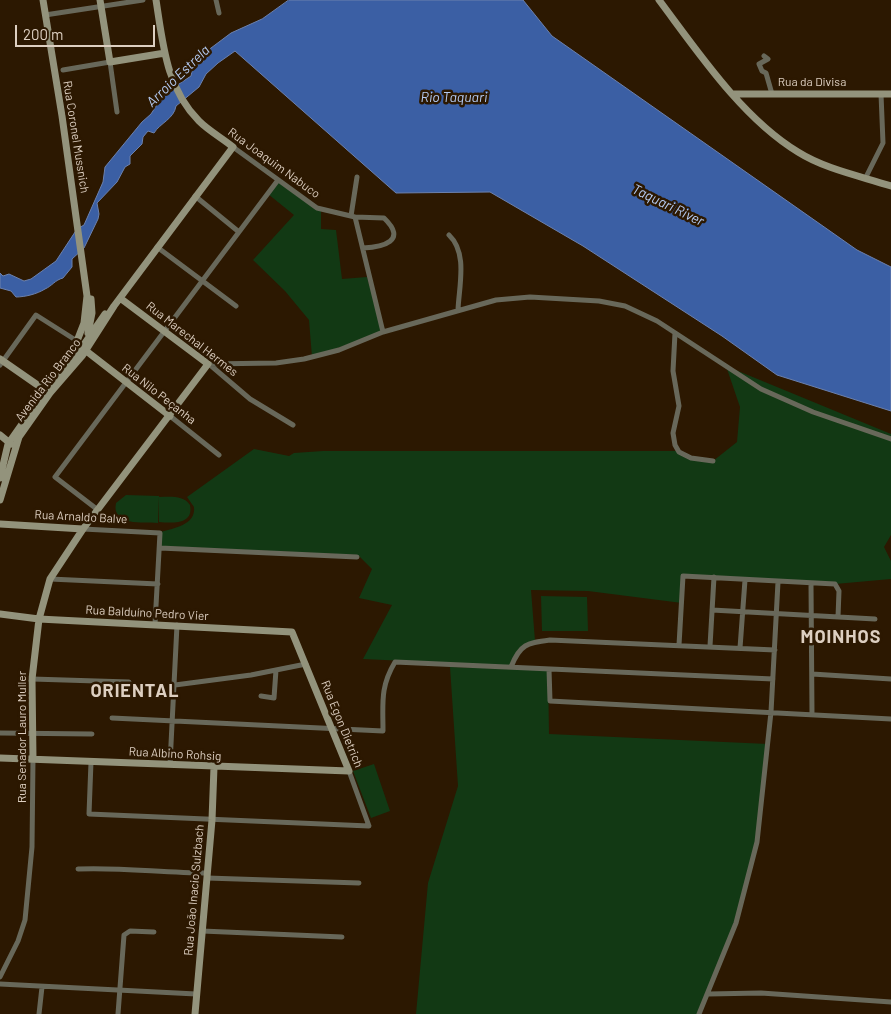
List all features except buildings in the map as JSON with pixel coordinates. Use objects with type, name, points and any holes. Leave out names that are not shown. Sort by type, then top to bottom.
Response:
[{"type":"street","name":"Rua Coronel Mussnich","points":[[43,0],[86,276],[91,296],[92,313],[85,347],[73,361]]},
{"type":"street","points":[[46,15],[100,3],[143,0]]},
{"type":"street","points":[[63,70],[165,53],[156,0]]},
{"type":"street","points":[[216,0],[219,13]]},
{"type":"street","points":[[659,0],[733,94],[762,125],[798,153],[817,162],[891,186]]},
{"type":"street","points":[[100,3],[118,112]]},
{"type":"street","name":"Rua Joaquim Nabuco","points":[[165,53],[170,78],[189,109],[200,122],[317,208],[353,217],[384,218],[392,226],[394,236],[390,243],[382,247],[363,248]]},
{"type":"street","points":[[764,56],[768,60],[759,64],[762,71],[766,73],[772,94]]},
{"type":"street","name":"Rua da Divisa","points":[[733,94],[891,94]]},
{"type":"street","points":[[866,178],[888,134],[881,94]]},
{"type":"street","name":"Avenida Rio Branco","points":[[85,347],[106,313],[114,306],[233,147]]},
{"type":"street","points":[[357,177],[353,217],[363,248],[383,332]]},
{"type":"street","points":[[98,510],[55,477],[278,180]]},
{"type":"street","points":[[195,196],[240,232]]},
{"type":"street","points":[[449,235],[456,242],[460,254],[458,310]]},
{"type":"street","points":[[157,247],[236,306]]},
{"type":"street","name":"Rua Coronel Mussnich","points":[[73,361],[77,341],[87,311],[86,276]]},
{"type":"street","points":[[208,364],[276,363],[304,359],[338,350],[383,332],[458,310],[509,298],[530,297],[599,301],[625,306],[657,321],[761,389],[812,412],[891,439]]},
{"type":"street","name":"Rua Marechal Hermes","points":[[120,298],[208,364],[250,399],[293,424]]},
{"type":"street","points":[[48,392],[1,361],[36,315],[77,341]]},
{"type":"street","points":[[675,333],[673,371],[679,406],[673,433],[675,445],[679,452],[691,458],[712,462]]},
{"type":"street","name":"Rua Nilo Peçanha","points":[[85,347],[126,382],[219,455]]},
{"type":"street","name":"Avenida Rio Branco","points":[[0,478],[12,444],[48,392],[73,361]]},
{"type":"street","name":"Rua Senador Lauro Muller","points":[[0,978],[18,941],[25,920],[32,847],[32,679],[39,619],[50,579],[83,529],[208,364]]},
{"type":"street","points":[[0,435],[12,444]]},
{"type":"street","name":"Avenida Rio Branco","points":[[0,500],[12,444]]},
{"type":"street","name":"Rua Arnaldo Balve","points":[[0,524],[160,533],[160,548]]},
{"type":"street","points":[[156,624],[160,548],[357,557]]},
{"type":"street","points":[[679,645],[683,576],[835,584],[839,591],[838,617]]},
{"type":"street","points":[[710,646],[714,577]]},
{"type":"street","points":[[50,579],[158,584]]},
{"type":"street","points":[[740,648],[744,580]]},
{"type":"street","points":[[699,1014],[736,923],[757,842],[771,712],[778,582]]},
{"type":"street","points":[[811,584],[812,714]]},
{"type":"street","points":[[712,610],[875,619]]},
{"type":"street","name":"Rua Balduíno Pedro Vier","points":[[0,614],[39,619],[292,632]]},
{"type":"street","points":[[170,764],[177,626]]},
{"type":"street","name":"Rua Egon Dietrich","points":[[212,820],[369,826],[332,728],[292,632]]},
{"type":"street","points":[[512,667],[517,652],[528,643],[550,640],[774,650]]},
{"type":"street","points":[[112,718],[383,731],[383,690],[386,678],[395,662],[773,679]]},
{"type":"street","points":[[175,685],[306,664]]},
{"type":"street","points":[[549,669],[550,701],[891,719]]},
{"type":"street","points":[[261,696],[274,698],[276,670]]},
{"type":"street","points":[[812,674],[891,679]]},
{"type":"street","points":[[32,679],[128,682]]},
{"type":"street","points":[[0,733],[92,734]]},
{"type":"street","name":"Rua Albino Rohsig","points":[[0,758],[349,771]]},
{"type":"street","points":[[91,762],[89,814],[212,820]]},
{"type":"street","name":"Rua João Inacio Sulzbach","points":[[195,1014],[212,820],[214,767]]},
{"type":"street","points":[[78,869],[116,868],[207,876],[359,883]]},
{"type":"street","points":[[118,1014],[124,935],[130,931],[154,932]]},
{"type":"street","points":[[202,932],[342,937]]},
{"type":"street","points":[[0,984],[196,994]]},
{"type":"street","points":[[39,1014],[42,987]]},
{"type":"street","points":[[708,994],[762,993],[891,1002]]},
{"type":"green space","points":[[278,180],[321,209],[321,229],[336,230],[342,279],[367,277],[383,332],[312,357],[309,320],[285,291],[253,260],[294,215],[268,194]]},
{"type":"green space","points":[[726,366],[891,434],[891,535],[884,547],[891,561],[891,579],[835,584],[684,576],[682,603],[588,591],[531,590],[535,641],[517,652],[512,666],[363,659],[392,605],[359,598],[372,569],[358,555],[160,546],[161,532],[183,525],[192,518],[194,507],[187,497],[254,449],[289,456],[294,453],[323,451],[680,451],[691,458],[713,461],[737,442],[740,407]]},
{"type":"green space","points":[[126,495],[159,496],[158,523],[130,521],[118,516],[116,503]]},
{"type":"green space","points":[[159,497],[176,497],[184,500],[190,505],[189,516],[176,522],[159,522]]},
{"type":"green space","points":[[541,596],[587,597],[588,631],[542,631]]},
{"type":"green space","points":[[450,667],[548,670],[549,734],[768,744],[757,842],[736,923],[699,1014],[416,1014],[428,883],[458,786]]},
{"type":"green space","points":[[374,764],[390,811],[371,818],[353,771]]},
{"type":"water","name":"Rio Taquari","points":[[289,0],[523,0],[552,36],[857,250],[891,267],[891,411],[777,375],[722,336],[583,246],[490,192],[396,193],[235,51],[206,74],[199,87],[176,106],[170,118],[154,133],[148,131],[143,137],[142,144],[130,156],[130,164],[125,167],[117,182],[97,203],[98,219],[84,248],[72,259],[72,267],[63,278],[42,291],[23,296],[16,297],[11,291],[0,288],[0,273],[3,276],[9,274],[24,281],[31,279],[56,261],[77,229],[84,225],[103,182],[105,167],[142,122],[151,114],[164,94],[191,76],[193,67],[203,62],[203,54],[231,33],[262,19]]},
{"type":"district","name":"MOINHOS","points":[[841,637]]},
{"type":"district","name":"ORIENTAL","points":[[135,691]]},
{"type":"water label","name":"Arroio Estrela","points":[[178,76]]},
{"type":"water label","name":"Taquari River","points":[[668,205]]}]
